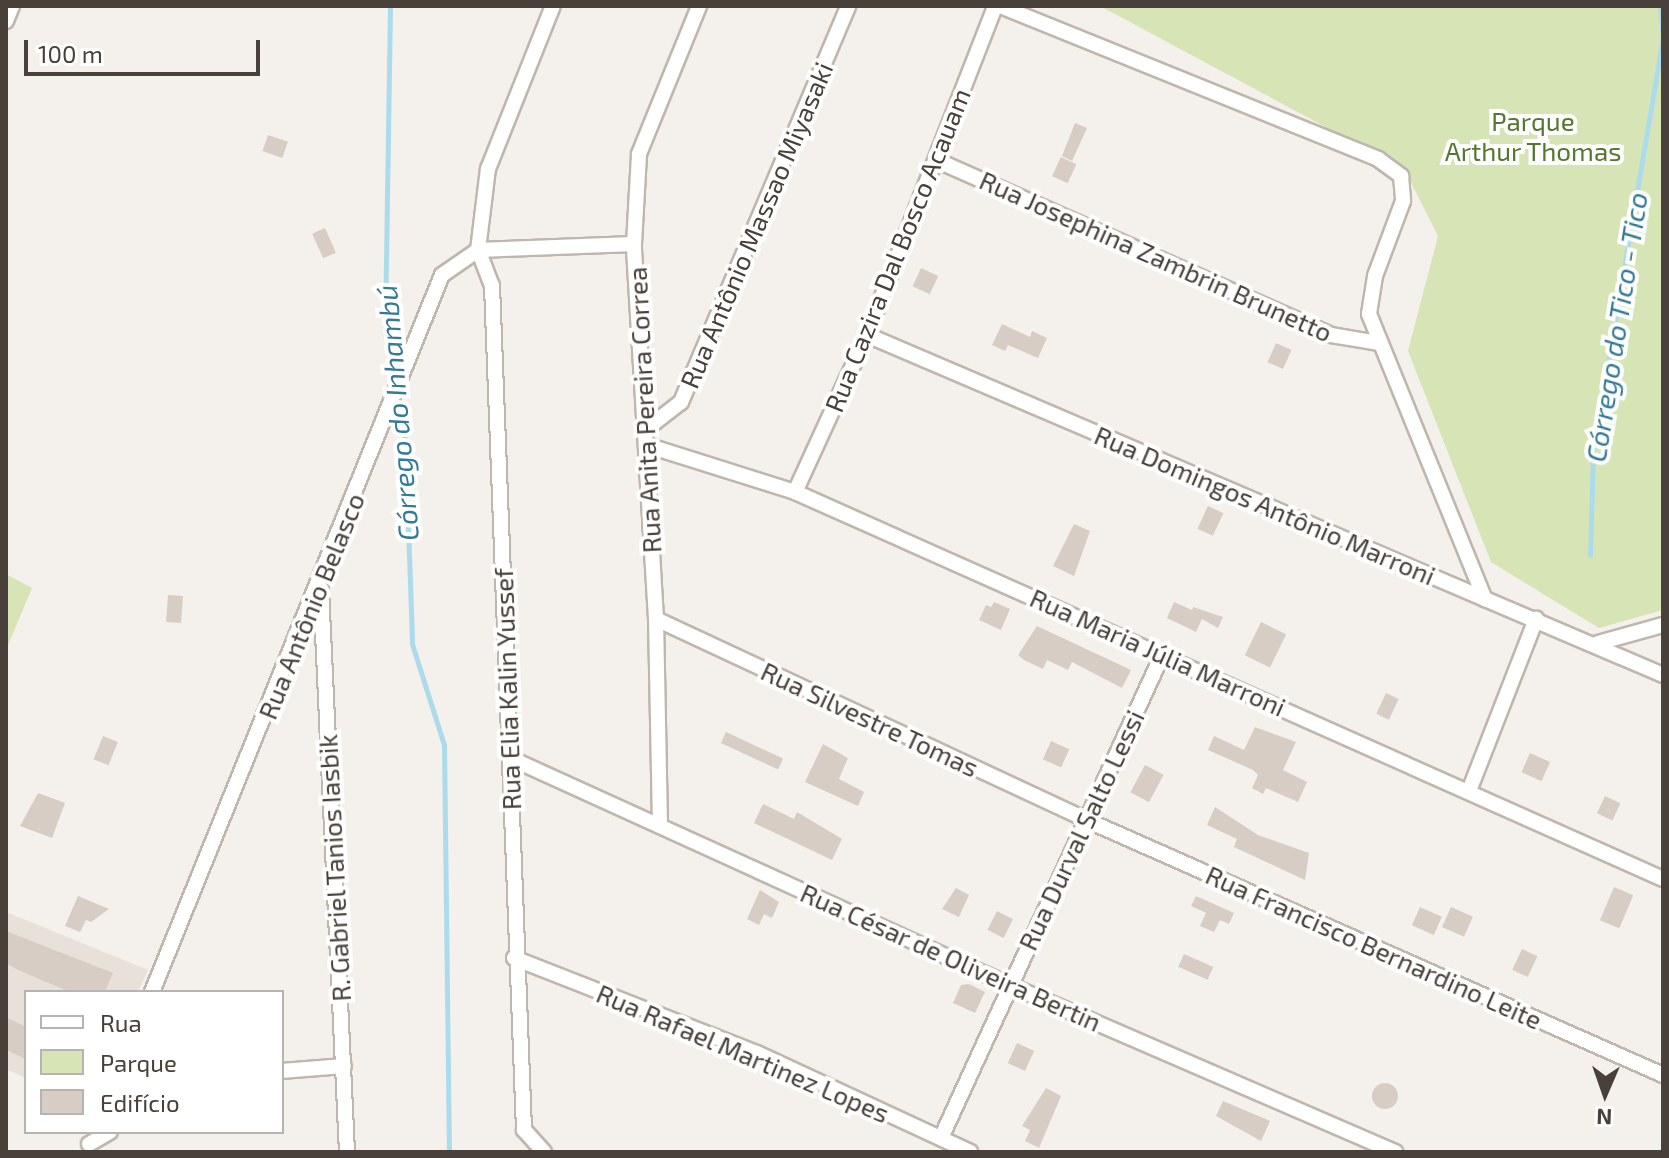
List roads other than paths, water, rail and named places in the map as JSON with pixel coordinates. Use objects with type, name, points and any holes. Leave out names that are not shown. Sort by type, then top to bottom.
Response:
[{"type":"street","points":[[6,21],[12,6]]},
{"type":"street","points":[[553,6],[488,169],[478,250],[634,244]]},
{"type":"street","name":"Rua Anita Pereira Correa","points":[[660,826],[656,619],[634,244],[639,154],[699,6]]},
{"type":"street","name":"Rua Antônio Massao Miyasaki","points":[[645,437],[681,402],[848,6]]},
{"type":"street","points":[[998,6],[1378,159],[1401,176],[1403,201],[1369,305],[1379,343],[1485,599]]},
{"type":"street","name":"Rua Cazira Dal Bosco Acauam","points":[[795,492],[867,335],[998,6]]},
{"type":"street","name":"Rua Josephina Zambrin Brunetto","points":[[936,160],[1331,335],[1379,343]]},
{"type":"street","name":"Rua Antônio Belasco","points":[[153,990],[322,580],[442,275],[478,250]]},
{"type":"street","name":"Rua Elia Kalin Yussef","points":[[478,250],[492,286],[510,758],[514,958],[524,1130],[544,1152]]},
{"type":"street","name":"Rua Domingos Antônio Marroni","points":[[867,335],[1485,599],[1597,643],[1663,675]]},
{"type":"street","name":"Rua Maria Júlia Marroni","points":[[645,437],[795,492],[1163,653],[1663,879]]},
{"type":"street","name":"R. Gabriel Tanios Iasbik","points":[[322,580],[347,1152]]},
{"type":"street","name":"Rua Silvestre Tomas","points":[[656,619],[1084,819]]},
{"type":"street","points":[[1469,791],[1536,619]]},
{"type":"street","points":[[1597,643],[1663,625]]},
{"type":"street","name":"Rua Durval Salto Lessi","points":[[941,1138],[1084,819],[1163,653]]},
{"type":"street","name":"Rua César de Oliveira Bertin","points":[[510,758],[1009,985],[1395,1152]]},
{"type":"street","name":"Rua Francisco Bernardino Leite","points":[[1084,819],[1663,1075]]},
{"type":"street","name":"Rua Rafael Martinez Lopes","points":[[514,958],[757,1053],[970,1152]]},
{"type":"street","points":[[284,1071],[344,1066]]},
{"type":"waterway","name":"Córrego do Inhambú","points":[[390,6],[385,335],[394,381]]},
{"type":"waterway","name":"Córrego do Tico - Tico","points":[[1590,555],[1593,451],[1663,38],[1660,6]]},
{"type":"waterway","name":"Córrego do Inhambú","points":[[397,399],[405,440],[412,644],[444,745],[449,1152]]},
{"type":"park label","name":"Parque Arthur Thomas","points":[[1533,136]]}]
